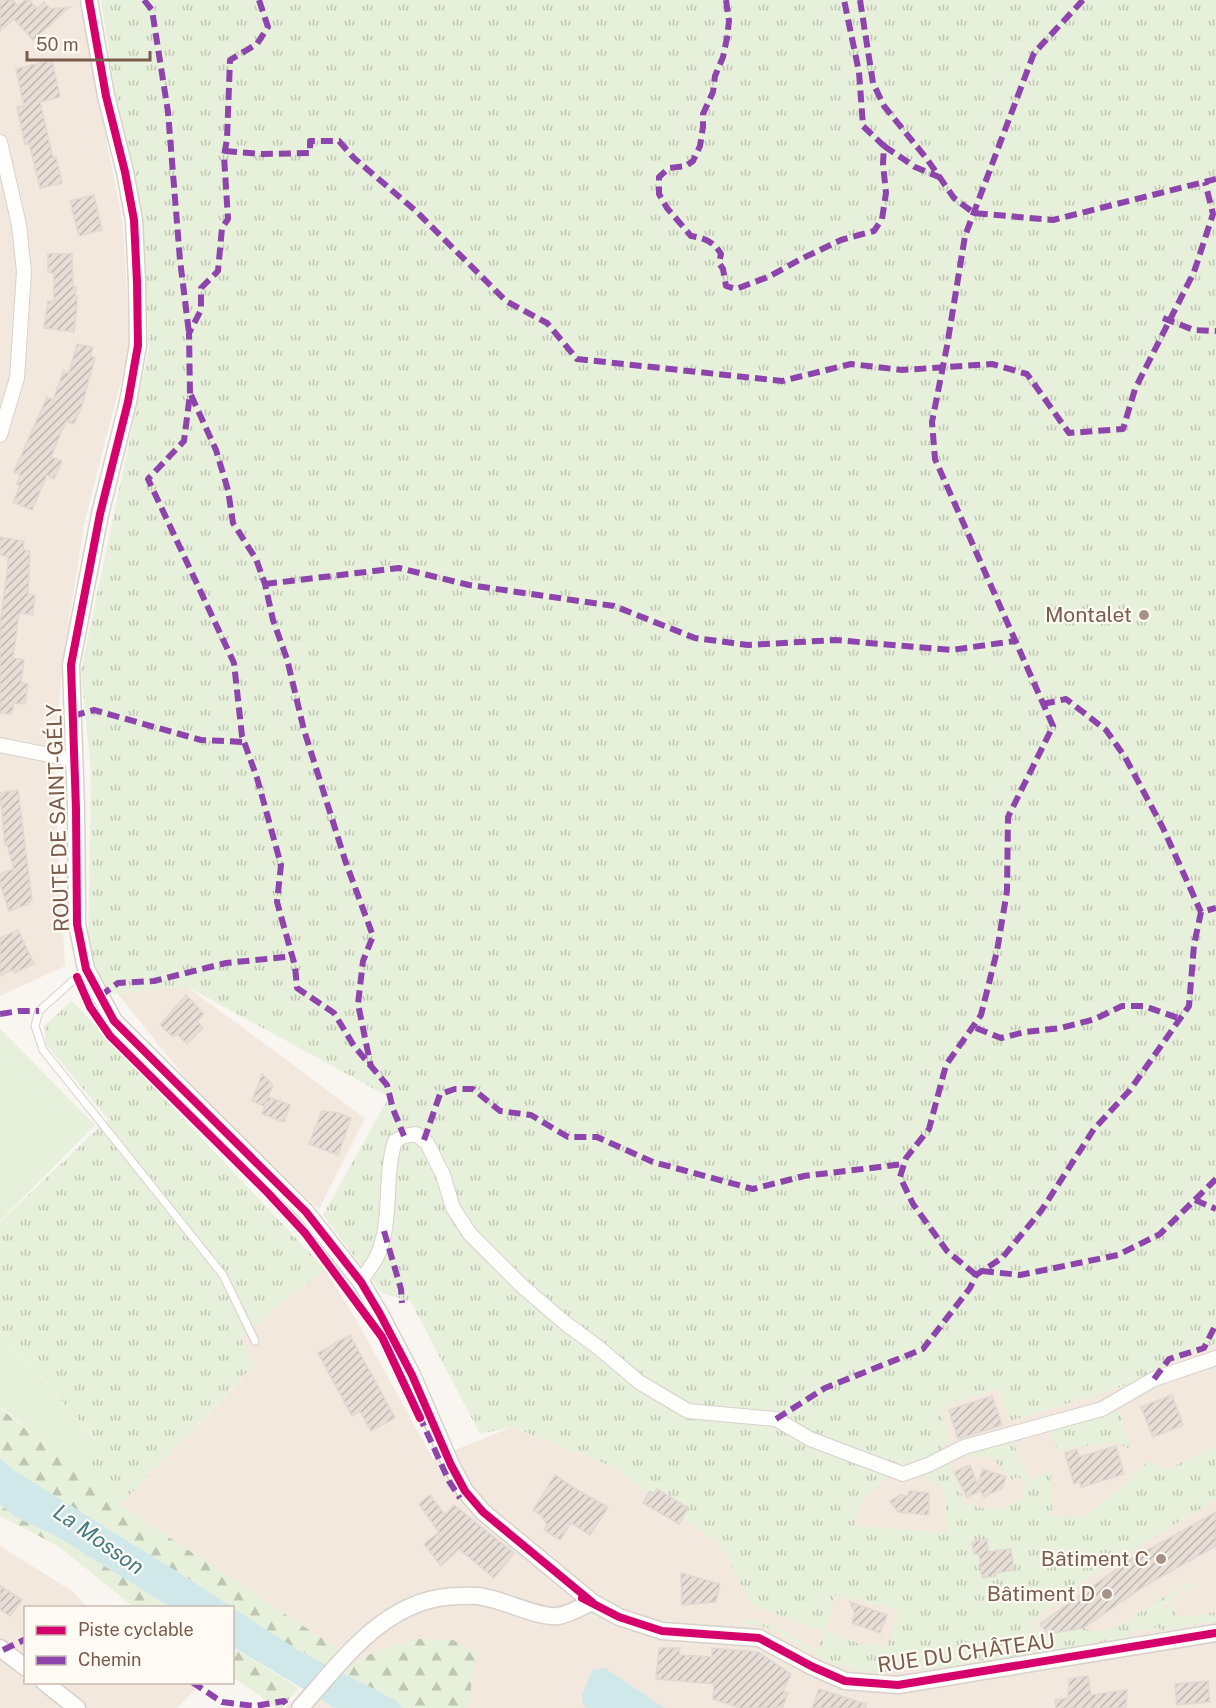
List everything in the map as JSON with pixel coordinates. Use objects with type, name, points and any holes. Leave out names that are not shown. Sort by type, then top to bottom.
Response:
[{"type":"street","name":"ROUTE DE SAINT-GÉLY","points":[[89,0],[106,96],[134,220],[138,345],[128,402],[100,514],[71,665],[77,924],[86,969],[114,1021],[306,1212],[361,1282],[412,1376],[465,1491],[483,1512],[592,1602]]},
{"type":"street","points":[[0,141],[19,225],[24,272],[17,378],[0,435]]},
{"type":"street","points":[[0,745],[75,760]]},
{"type":"street","points":[[361,1282],[380,1251],[384,1231],[390,1156],[395,1141],[404,1136],[416,1134],[427,1143],[443,1174],[453,1208],[470,1234],[522,1286],[639,1382],[688,1411],[776,1419],[810,1438],[903,1474],[928,1466],[964,1447],[1102,1409],[1154,1379],[1216,1358]]},
{"type":"street","points":[[300,1708],[359,1643],[380,1624],[403,1609],[423,1601],[444,1596],[481,1596],[544,1615],[557,1616],[572,1612],[592,1602]]},
{"type":"street","name":"RUE DU CHÂTEAU","points":[[592,1602],[619,1617],[662,1630],[759,1638],[845,1682],[870,1684],[898,1685],[1216,1633]]},
{"type":"street","points":[[1,1650],[24,1667]]},
{"type":"street","points":[[45,1684],[77,1708]]},
{"type":"lane","points":[[86,969],[39,1011],[35,1026],[43,1050],[223,1275],[255,1341]]},
{"type":"shaded area","points":[[0,0],[79,0],[123,224],[130,346],[85,520],[62,665],[54,782],[65,966],[0,996]]},
{"type":"shaded area","points":[[186,986],[365,1118],[319,1209],[242,1139],[194,1089],[118,994]]},
{"type":"shaded area","points":[[325,1269],[357,1321],[433,1459],[512,1427],[611,1466],[720,1545],[752,1605],[825,1631],[860,1504],[898,1464],[950,1440],[939,1407],[998,1387],[1011,1421],[1121,1387],[1216,1343],[1216,1708],[285,1708],[341,1651],[120,1505],[254,1366],[240,1337]]},
{"type":"shaded area","points":[[0,1546],[72,1591],[86,1606],[24,1606],[24,1684],[201,1684],[177,1708],[0,1708]]},
{"type":"green space","points":[[101,0],[1216,0],[1216,1343],[1121,1387],[1010,1421],[998,1388],[939,1407],[950,1440],[941,1445],[958,1488],[967,1504],[991,1510],[1003,1509],[1024,1497],[1025,1483],[1018,1476],[1012,1480],[990,1456],[970,1458],[969,1451],[1012,1440],[1029,1480],[1051,1471],[1052,1516],[1084,1517],[1123,1486],[1148,1461],[1167,1469],[1216,1447],[1216,1499],[1100,1570],[1045,1610],[1031,1624],[1042,1636],[1085,1627],[1090,1632],[1116,1628],[1152,1604],[1195,1580],[1198,1587],[1178,1591],[1172,1601],[1163,1605],[1164,1610],[1173,1606],[1178,1618],[1216,1612],[1216,1621],[1160,1631],[1159,1627],[1129,1632],[1129,1637],[960,1666],[873,1673],[826,1660],[772,1629],[743,1622],[742,1620],[753,1621],[772,1626],[817,1650],[825,1632],[752,1605],[720,1545],[611,1466],[512,1427],[480,1434],[411,1302],[382,1293],[323,1215],[389,1097],[186,986],[118,994],[106,992],[88,950],[91,773],[81,670],[149,348],[143,222],[115,91]],"holes":[[[906,1461],[945,1492],[948,1533],[854,1526],[860,1504],[898,1465]],[[835,1595],[896,1609],[898,1616],[887,1646],[857,1643],[825,1631]]]},
{"type":"green space","points":[[72,1001],[325,1269],[240,1337],[254,1365],[120,1505],[72,1467],[96,1440],[0,1331],[0,1222],[108,1119],[46,1044],[44,1026]]},
{"type":"green space","points":[[0,1029],[95,1125],[0,1221]]},
{"type":"green space","points":[[0,1331],[96,1441],[72,1467],[0,1406]]},
{"type":"green space","points":[[0,1408],[120,1505],[341,1651],[329,1666],[296,1649],[234,1608],[234,1606],[230,1606],[12,1469],[0,1458]]},
{"type":"green space","points":[[1120,1410],[1130,1449],[1115,1442],[1057,1450],[1050,1430]]},
{"type":"green space","points":[[0,1504],[14,1516],[61,1539],[168,1606],[133,1606],[58,1546],[0,1516]]},
{"type":"green space","points":[[418,1639],[453,1640],[476,1652],[468,1708],[403,1708],[395,1700],[345,1674],[350,1667],[367,1656]]},
{"type":"green space","points":[[234,1648],[299,1688],[281,1708],[277,1708],[234,1678]]},
{"type":"water","name":"La Mosson","points":[[0,1458],[12,1469],[230,1606],[168,1606],[61,1539],[14,1516],[0,1504]]},
{"type":"water","name":"La Mosson","points":[[234,1608],[296,1649],[395,1700],[403,1708],[335,1708],[234,1648]]},
{"type":"water","points":[[605,1668],[665,1708],[588,1708],[583,1705],[582,1695],[593,1669]]},
{"type":"building","points":[[0,0],[13,0],[18,6],[25,0],[29,0],[37,9],[44,2],[50,9],[70,7],[33,40],[14,19],[0,31]]},
{"type":"building","points":[[52,60],[60,97],[40,102],[53,158],[56,157],[62,183],[40,188],[29,143],[25,145],[17,107],[24,106],[16,69]]},
{"type":"building","points":[[94,195],[102,230],[79,236],[70,201]]},
{"type":"building","points":[[48,254],[72,254],[73,287],[76,287],[75,296],[77,296],[74,332],[44,328],[48,301],[54,302],[54,273],[48,272]]},
{"type":"building","points":[[77,344],[93,347],[90,356],[95,358],[82,405],[74,424],[66,421],[51,457],[62,461],[54,479],[47,475],[32,510],[13,502],[20,486],[17,484],[20,475],[14,472],[47,397],[53,400],[64,370],[69,373]]},
{"type":"building","points":[[0,537],[24,541],[23,550],[30,551],[28,594],[35,595],[33,615],[19,613],[13,658],[24,660],[21,683],[28,684],[25,704],[14,703],[12,714],[0,713],[0,624],[8,556],[0,555]]},
{"type":"building","points":[[18,790],[32,901],[9,911],[0,883],[0,874],[14,869],[7,844],[5,845],[0,793]]},
{"type":"building","points":[[18,930],[34,964],[14,973],[12,970],[0,976],[0,938]]},
{"type":"building","points":[[186,995],[204,1014],[197,1021],[203,1028],[187,1044],[177,1034],[173,1037],[160,1025]]},
{"type":"building","points":[[262,1074],[273,1085],[264,1106],[252,1101]]},
{"type":"building","points":[[268,1097],[290,1105],[284,1122],[262,1114]]},
{"type":"building","points":[[322,1111],[339,1113],[351,1118],[338,1155],[309,1144]]},
{"type":"building","points":[[350,1335],[395,1418],[371,1431],[360,1411],[352,1416],[318,1353]]},
{"type":"building","points":[[1172,1395],[1183,1425],[1153,1437],[1141,1407]]},
{"type":"building","points":[[992,1396],[1002,1425],[958,1439],[949,1410]]},
{"type":"building","points":[[1116,1446],[1124,1474],[1081,1487],[1080,1482],[1074,1484],[1065,1453],[1077,1449],[1079,1457]]},
{"type":"building","points":[[970,1465],[977,1484],[983,1469],[1006,1477],[1002,1488],[984,1497],[979,1487],[980,1491],[967,1497],[954,1472]]},
{"type":"building","points":[[555,1475],[608,1507],[590,1535],[571,1523],[560,1540],[544,1530],[547,1524],[541,1515],[533,1510]]},
{"type":"building","points":[[657,1489],[688,1508],[679,1524],[643,1503],[650,1491],[654,1494]]},
{"type":"building","points":[[909,1491],[929,1493],[929,1515],[898,1512],[890,1501],[900,1495],[908,1496]]},
{"type":"building","points":[[430,1495],[445,1515],[454,1505],[514,1553],[494,1578],[459,1549],[441,1566],[424,1544],[439,1532],[419,1504]]},
{"type":"building","points":[[1216,1512],[1216,1546],[1143,1587],[1083,1628],[1048,1634],[1040,1624],[1128,1561]]},
{"type":"building","points":[[987,1539],[988,1552],[1011,1549],[1014,1570],[982,1578],[979,1554],[974,1554],[972,1542]]},
{"type":"building","points":[[681,1573],[720,1584],[716,1602],[682,1605]]},
{"type":"building","points":[[0,1586],[22,1600],[10,1616],[0,1609]]},
{"type":"building","points":[[850,1602],[887,1615],[880,1633],[852,1623],[855,1614]]},
{"type":"building","points":[[659,1648],[680,1648],[679,1655],[712,1657],[712,1648],[758,1652],[791,1674],[783,1691],[788,1693],[782,1708],[777,1706],[777,1708],[740,1708],[713,1699],[714,1684],[656,1679]]},
{"type":"building","points":[[1088,1676],[1091,1695],[1127,1690],[1126,1708],[1056,1708],[1055,1700],[1068,1698],[1069,1679]]},
{"type":"building","points":[[1208,1681],[1210,1702],[1177,1705],[1175,1684]]},
{"type":"building","points":[[819,1689],[866,1704],[866,1708],[812,1708]]},
{"type":"marked path","points":[[144,0],[152,10],[168,112],[180,260],[189,333]]},
{"type":"marked path","points":[[259,0],[268,27],[257,44],[230,60],[227,139],[224,156],[228,219],[222,228],[218,271],[201,288],[201,310],[189,333],[190,394],[184,441],[148,479],[234,663],[242,736],[257,778],[281,865],[277,902],[295,966],[297,988],[334,1013],[354,1046],[387,1085],[393,1109],[404,1136]]},
{"type":"marked path","points":[[726,0],[729,21],[727,38],[723,57],[715,76],[713,92],[703,114],[700,146],[693,161],[686,166],[669,168],[659,177],[659,194],[667,208],[691,236],[709,241],[715,246],[721,254],[719,263],[723,269],[726,286],[736,289],[768,277],[841,240],[874,231],[882,219],[886,193],[884,146],[863,126],[859,72],[844,0]]},
{"type":"marked path","points":[[860,0],[873,83],[884,106],[927,159],[954,198],[974,213],[1053,220],[1216,179]]},
{"type":"marked path","points":[[976,1275],[947,1251],[913,1204],[900,1177],[906,1158],[929,1129],[946,1065],[981,1015],[997,951],[1007,891],[1008,817],[1053,726],[935,459],[932,422],[965,236],[1034,53],[1083,0]]},
{"type":"marked path","points":[[225,151],[261,154],[310,153],[310,141],[339,141],[354,158],[416,211],[506,301],[547,323],[577,359],[782,381],[851,364],[902,370],[992,364],[1027,374],[1069,433],[1123,429],[1135,389],[1194,272],[1213,214],[1205,182]]},
{"type":"marked path","points":[[884,146],[915,167],[939,177]]},
{"type":"marked path","points":[[1163,318],[1194,330],[1216,331]]},
{"type":"marked path","points":[[191,395],[216,450],[228,490],[233,523],[256,559],[265,584],[273,620],[287,659],[304,730],[346,863],[373,936],[363,961],[358,1004],[371,1067]]},
{"type":"marked path","points":[[265,584],[399,568],[469,585],[614,606],[695,638],[748,645],[835,640],[951,650],[1015,641]]},
{"type":"marked path","points":[[1043,704],[1066,699],[1106,730],[1125,757],[1163,828],[1201,912]]},
{"type":"marked path","points":[[73,716],[94,710],[201,740],[244,742]]},
{"type":"marked path","points":[[776,1419],[825,1388],[923,1349],[970,1288],[976,1275],[1002,1258],[1041,1211],[1094,1129],[1130,1090],[1189,1006],[1194,945],[1201,912],[1216,908]]},
{"type":"marked path","points":[[100,996],[118,983],[154,981],[226,963],[286,957],[293,959]]},
{"type":"marked path","points":[[976,1028],[1001,1038],[1025,1032],[1061,1028],[1095,1019],[1122,1006],[1144,1006],[1181,1019]]},
{"type":"marked path","points":[[0,1014],[39,1011]]},
{"type":"marked path","points":[[424,1140],[440,1094],[455,1089],[473,1089],[500,1111],[531,1115],[568,1137],[597,1137],[653,1162],[753,1189],[804,1176],[904,1164]]},
{"type":"marked path","points":[[982,1271],[1020,1275],[1118,1255],[1160,1234],[1216,1179]]},
{"type":"marked path","points":[[1195,1200],[1216,1209]]},
{"type":"marked path","points":[[384,1231],[401,1289],[402,1303]]},
{"type":"marked path","points":[[1154,1379],[1169,1359],[1204,1348],[1216,1324]]},
{"type":"marked path","points":[[419,1415],[449,1481],[460,1498]]},
{"type":"marked path","points":[[3,1650],[24,1640]]},
{"type":"marked path","points":[[195,1684],[222,1702],[255,1706],[284,1701],[289,1708]]},
{"type":"cycle path","points":[[89,0],[106,96],[134,220],[138,345],[128,402],[100,514],[71,665],[77,924],[86,969],[114,1021],[306,1212],[361,1282],[412,1375],[451,1465],[465,1491],[483,1512],[592,1602]]},
{"type":"cycle path","points":[[77,977],[90,1007],[110,1036],[267,1192],[305,1233],[382,1337],[420,1418]]},
{"type":"cycle path","points":[[582,1598],[619,1617],[662,1631],[759,1638],[845,1681],[898,1685],[1216,1633]]},
{"type":"place","name":"Montalet","points":[[1144,615]]},
{"type":"place","name":"Bâtiment C","points":[[1161,1559]]},
{"type":"place","name":"Bâtiment D","points":[[1107,1594]]}]
